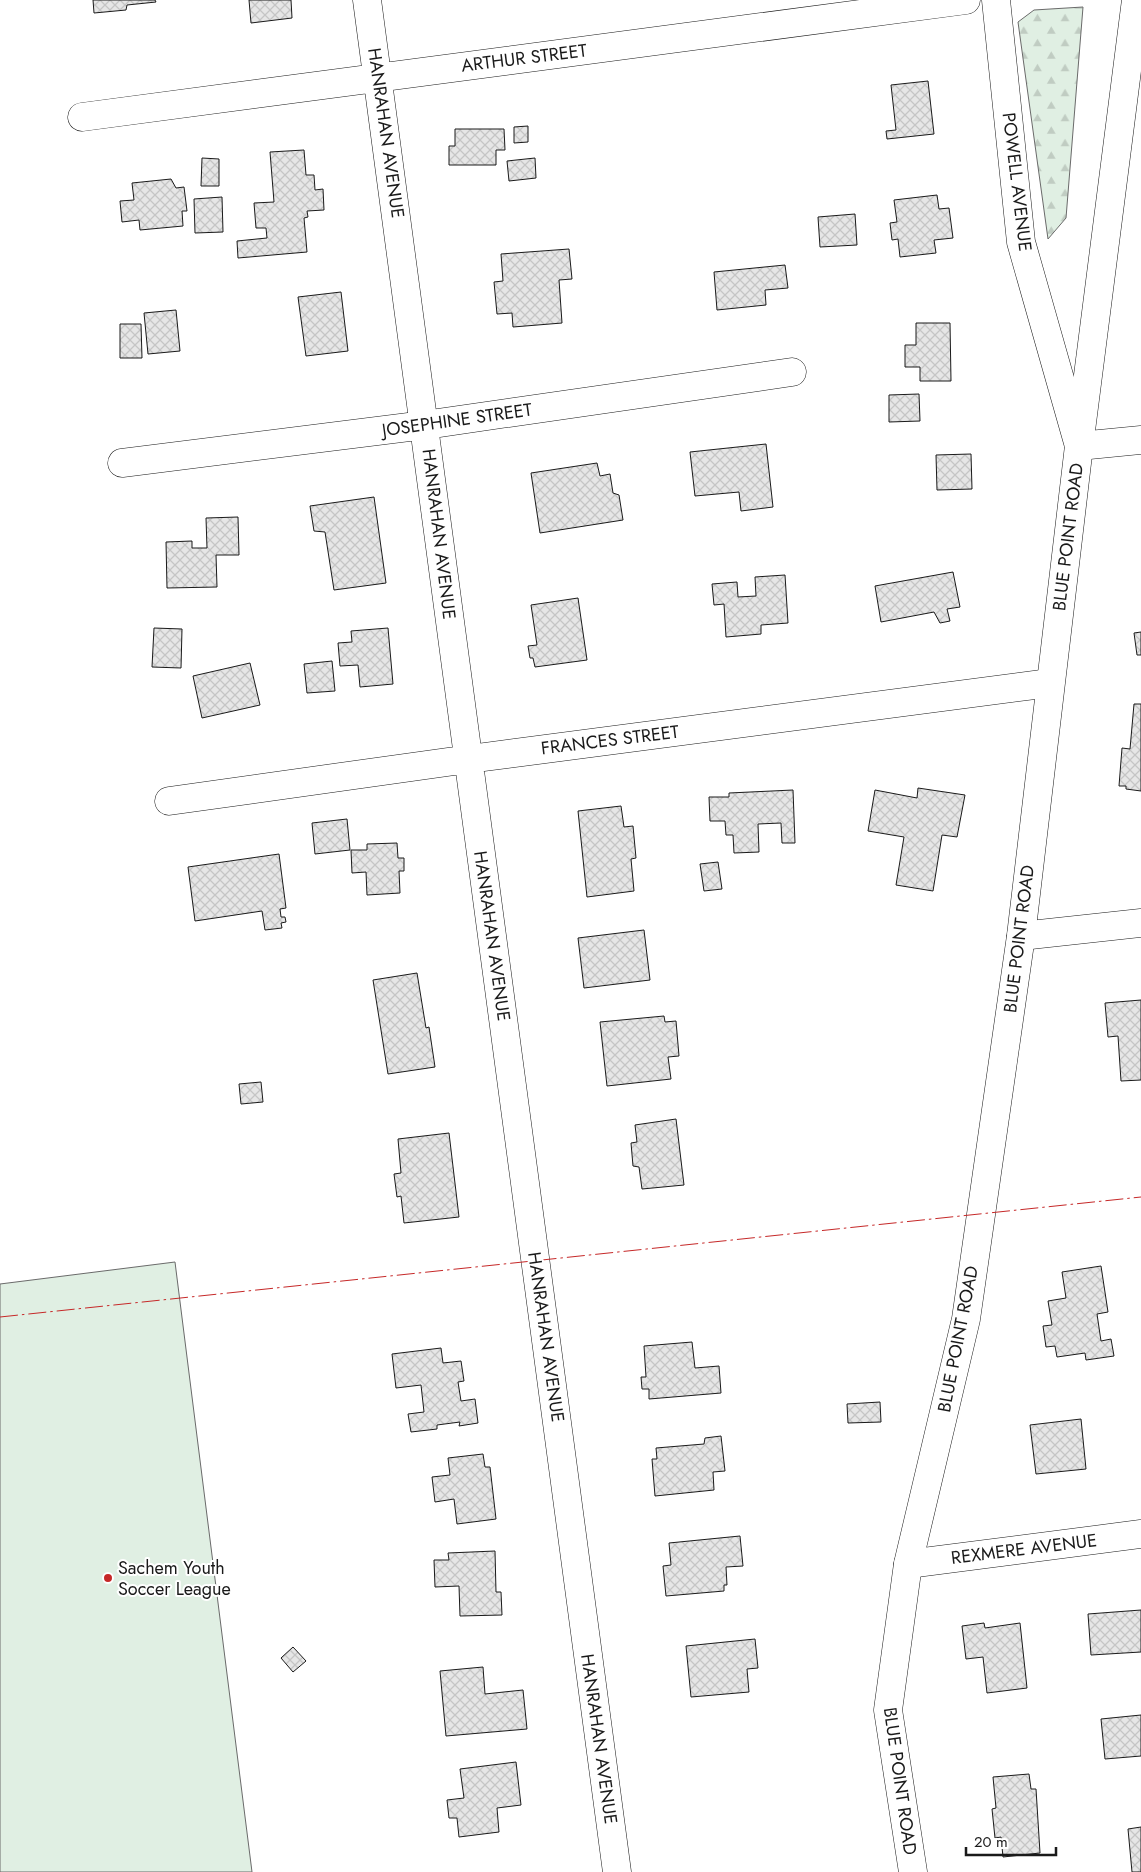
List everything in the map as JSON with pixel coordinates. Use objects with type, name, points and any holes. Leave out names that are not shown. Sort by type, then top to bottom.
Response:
[{"type":"street","name":"HANRAHAN AVENUE","points":[[367,0],[617,1872]]},
{"type":"street","name":"ARTHUR STREET","points":[[82,117],[378,76],[966,0]]},
{"type":"street","name":"POWELL AVENUE","points":[[996,0],[1021,242],[1079,446]]},
{"type":"street","name":"BLUE POINT ROAD","points":[[912,1872],[888,1710],[908,1564],[966,1319],[1021,936],[1079,446],[1136,0]]},
{"type":"street","name":"JOSEPHINE STREET","points":[[122,463],[425,425],[792,372]]},
{"type":"street","points":[[1079,446],[1141,440]]},
{"type":"street","name":"FRANCES STREET","points":[[169,801],[468,759],[1050,683]]},
{"type":"street","points":[[1021,936],[1141,923]]},
{"type":"street","name":"REXMERE AVENUE","points":[[908,1564],[1141,1534]]},
{"type":"green space","points":[[1083,7],[1066,218],[1048,239],[1018,22],[1034,10]]},
{"type":"green space","name":"Sachem Youth Soccer League","points":[[175,1262],[252,1872],[0,1872],[0,1284]]},
{"type":"building","points":[[93,0],[155,0],[156,2],[127,5],[126,10],[94,13]]},
{"type":"building","points":[[249,0],[291,0],[292,18],[251,23]]},
{"type":"building","points":[[928,81],[934,134],[887,139],[886,131],[896,130],[891,85]]},
{"type":"building","points":[[528,126],[528,142],[514,143],[514,127]]},
{"type":"building","points":[[455,129],[504,129],[505,150],[496,150],[496,165],[449,165],[449,146],[455,146]]},
{"type":"building","points":[[304,150],[306,175],[314,175],[315,190],[323,189],[324,210],[307,211],[308,217],[304,218],[307,252],[238,258],[237,241],[267,238],[266,228],[256,228],[254,203],[274,202],[270,152]]},
{"type":"building","points":[[202,158],[219,159],[219,186],[201,186]]},
{"type":"building","points":[[535,158],[536,178],[509,181],[507,161]]},
{"type":"building","points":[[171,179],[176,188],[184,187],[187,211],[182,211],[183,226],[140,230],[139,220],[122,222],[120,201],[134,200],[132,183]]},
{"type":"building","points":[[937,195],[939,209],[949,208],[953,238],[934,240],[936,253],[900,257],[898,239],[892,240],[890,223],[897,222],[894,200]]},
{"type":"building","points":[[222,197],[223,232],[195,233],[194,199]]},
{"type":"building","points":[[855,214],[857,245],[820,247],[818,217]]},
{"type":"building","points":[[569,249],[572,279],[559,280],[562,323],[513,327],[512,313],[497,314],[494,282],[503,281],[501,254]]},
{"type":"building","points":[[785,265],[788,288],[765,290],[766,305],[717,310],[714,272]]},
{"type":"building","points":[[341,292],[348,351],[306,356],[298,297]]},
{"type":"building","points":[[176,310],[180,351],[148,354],[144,313]]},
{"type":"building","points":[[916,323],[950,323],[951,381],[920,381],[920,367],[905,367],[905,345],[916,345]]},
{"type":"building","points":[[120,324],[141,324],[142,358],[120,358]]},
{"type":"building","points":[[919,394],[920,421],[889,422],[889,395]]},
{"type":"building","points":[[766,444],[773,507],[741,511],[739,492],[695,496],[690,452]]},
{"type":"building","points":[[971,454],[972,489],[937,490],[936,455]]},
{"type":"building","points":[[597,463],[600,476],[610,474],[613,493],[619,495],[623,520],[540,533],[531,473]]},
{"type":"building","points":[[374,497],[386,583],[334,590],[325,532],[314,531],[310,506]]},
{"type":"building","points":[[238,517],[239,555],[216,555],[217,587],[167,588],[166,542],[192,541],[192,548],[207,548],[206,518]]},
{"type":"building","points":[[953,572],[960,607],[947,609],[950,621],[940,623],[934,612],[881,622],[875,586]]},
{"type":"building","points":[[785,575],[788,623],[761,625],[761,634],[726,637],[724,604],[714,605],[712,584],[737,582],[738,597],[756,596],[755,577]]},
{"type":"building","points":[[578,598],[587,660],[535,667],[533,658],[530,658],[528,646],[537,645],[531,605]]},
{"type":"building","points":[[154,628],[182,629],[181,668],[152,667]]},
{"type":"building","points":[[388,628],[393,684],[360,687],[358,665],[340,666],[338,643],[352,642],[351,631]]},
{"type":"building","points":[[1141,632],[1141,655],[1137,655],[1134,633]]},
{"type":"building","points":[[332,661],[335,691],[307,693],[304,664]]},
{"type":"building","points":[[250,663],[260,705],[202,718],[193,676]]},
{"type":"building","points":[[1134,704],[1141,704],[1141,791],[1126,789],[1126,786],[1119,786],[1122,748],[1130,749]]},
{"type":"building","points":[[918,788],[965,795],[957,837],[942,835],[933,891],[896,885],[904,837],[868,831],[875,790],[917,798]]},
{"type":"building","points":[[793,790],[795,843],[782,843],[781,823],[758,824],[759,852],[734,853],[733,835],[726,835],[725,821],[710,821],[709,797],[729,797],[729,793]]},
{"type":"building","points":[[621,806],[624,827],[633,826],[636,858],[631,859],[634,891],[587,897],[578,811]]},
{"type":"building","points":[[347,819],[350,850],[315,854],[312,823]]},
{"type":"building","points":[[397,843],[398,858],[404,858],[404,871],[399,871],[400,893],[367,895],[366,872],[352,873],[351,850],[367,850],[367,844]]},
{"type":"building","points":[[279,854],[286,908],[280,909],[281,917],[285,917],[286,922],[281,923],[282,928],[265,930],[262,911],[195,921],[188,867]]},
{"type":"building","points":[[718,862],[722,889],[704,891],[700,864]]},
{"type":"building","points":[[644,930],[650,980],[584,988],[578,938]]},
{"type":"building","points":[[417,973],[426,1028],[429,1027],[435,1067],[388,1074],[373,980]]},
{"type":"building","points":[[1141,1000],[1141,1080],[1121,1081],[1118,1036],[1108,1037],[1105,1003]]},
{"type":"building","points":[[664,1016],[665,1022],[676,1021],[679,1056],[668,1057],[671,1079],[607,1086],[600,1022]]},
{"type":"building","points":[[261,1082],[263,1102],[241,1104],[239,1084]]},
{"type":"building","points":[[676,1119],[684,1185],[642,1189],[639,1167],[633,1166],[631,1143],[637,1142],[635,1125]]},
{"type":"building","points":[[449,1133],[459,1217],[404,1223],[401,1196],[397,1197],[394,1174],[401,1173],[398,1139]]},
{"type":"building","points":[[1101,1266],[1108,1312],[1097,1314],[1101,1341],[1111,1339],[1114,1356],[1086,1360],[1085,1353],[1057,1357],[1055,1346],[1046,1347],[1043,1326],[1052,1325],[1048,1301],[1066,1298],[1062,1272]]},
{"type":"building","points":[[692,1342],[695,1368],[719,1366],[721,1393],[649,1399],[649,1389],[642,1389],[641,1377],[646,1377],[644,1346]]},
{"type":"building","points":[[441,1348],[443,1363],[461,1361],[464,1381],[458,1382],[461,1401],[475,1399],[478,1423],[459,1426],[460,1422],[437,1425],[437,1429],[411,1432],[408,1414],[424,1412],[421,1385],[396,1388],[392,1354]]},
{"type":"building","points":[[880,1402],[881,1422],[848,1423],[847,1404]]},
{"type":"building","points":[[1081,1419],[1086,1469],[1036,1474],[1030,1425]]},
{"type":"building","points":[[721,1436],[725,1471],[713,1472],[714,1490],[655,1496],[652,1459],[657,1459],[656,1448],[704,1444],[705,1438]]},
{"type":"building","points":[[483,1454],[485,1467],[490,1467],[496,1519],[457,1524],[454,1499],[435,1502],[432,1477],[450,1475],[448,1458]]},
{"type":"building","points":[[740,1536],[743,1566],[726,1567],[727,1585],[724,1585],[724,1591],[666,1596],[663,1566],[671,1565],[669,1543]]},
{"type":"building","points":[[495,1551],[496,1592],[501,1592],[502,1615],[460,1616],[459,1586],[435,1587],[434,1560],[449,1560],[448,1553]]},
{"type":"building","points":[[1141,1610],[1141,1652],[1091,1655],[1088,1614]]},
{"type":"building","points":[[984,1623],[985,1628],[1020,1623],[1027,1688],[987,1693],[983,1657],[966,1659],[962,1626]]},
{"type":"building","points":[[755,1639],[758,1668],[747,1669],[749,1692],[691,1697],[686,1646]]},
{"type":"building","points":[[293,1647],[306,1661],[293,1672],[281,1658]]},
{"type":"building","points":[[483,1667],[485,1694],[523,1690],[527,1729],[446,1736],[440,1671]]},
{"type":"building","points":[[1141,1715],[1141,1756],[1105,1759],[1101,1719]]},
{"type":"building","points":[[516,1762],[521,1805],[497,1808],[499,1832],[459,1837],[457,1818],[449,1818],[447,1800],[464,1798],[460,1769]]},
{"type":"building","points":[[1029,1774],[1031,1789],[1036,1789],[1040,1853],[1003,1857],[1001,1837],[995,1838],[992,1809],[996,1808],[993,1777]]},
{"type":"building","points":[[1141,1827],[1141,1872],[1132,1872],[1128,1829]]},
{"type":"power","points":[[0,1317],[1141,1197]]},
{"type":"place","name":"Sachem Youth Soccer League","points":[[108,1578]]}]
